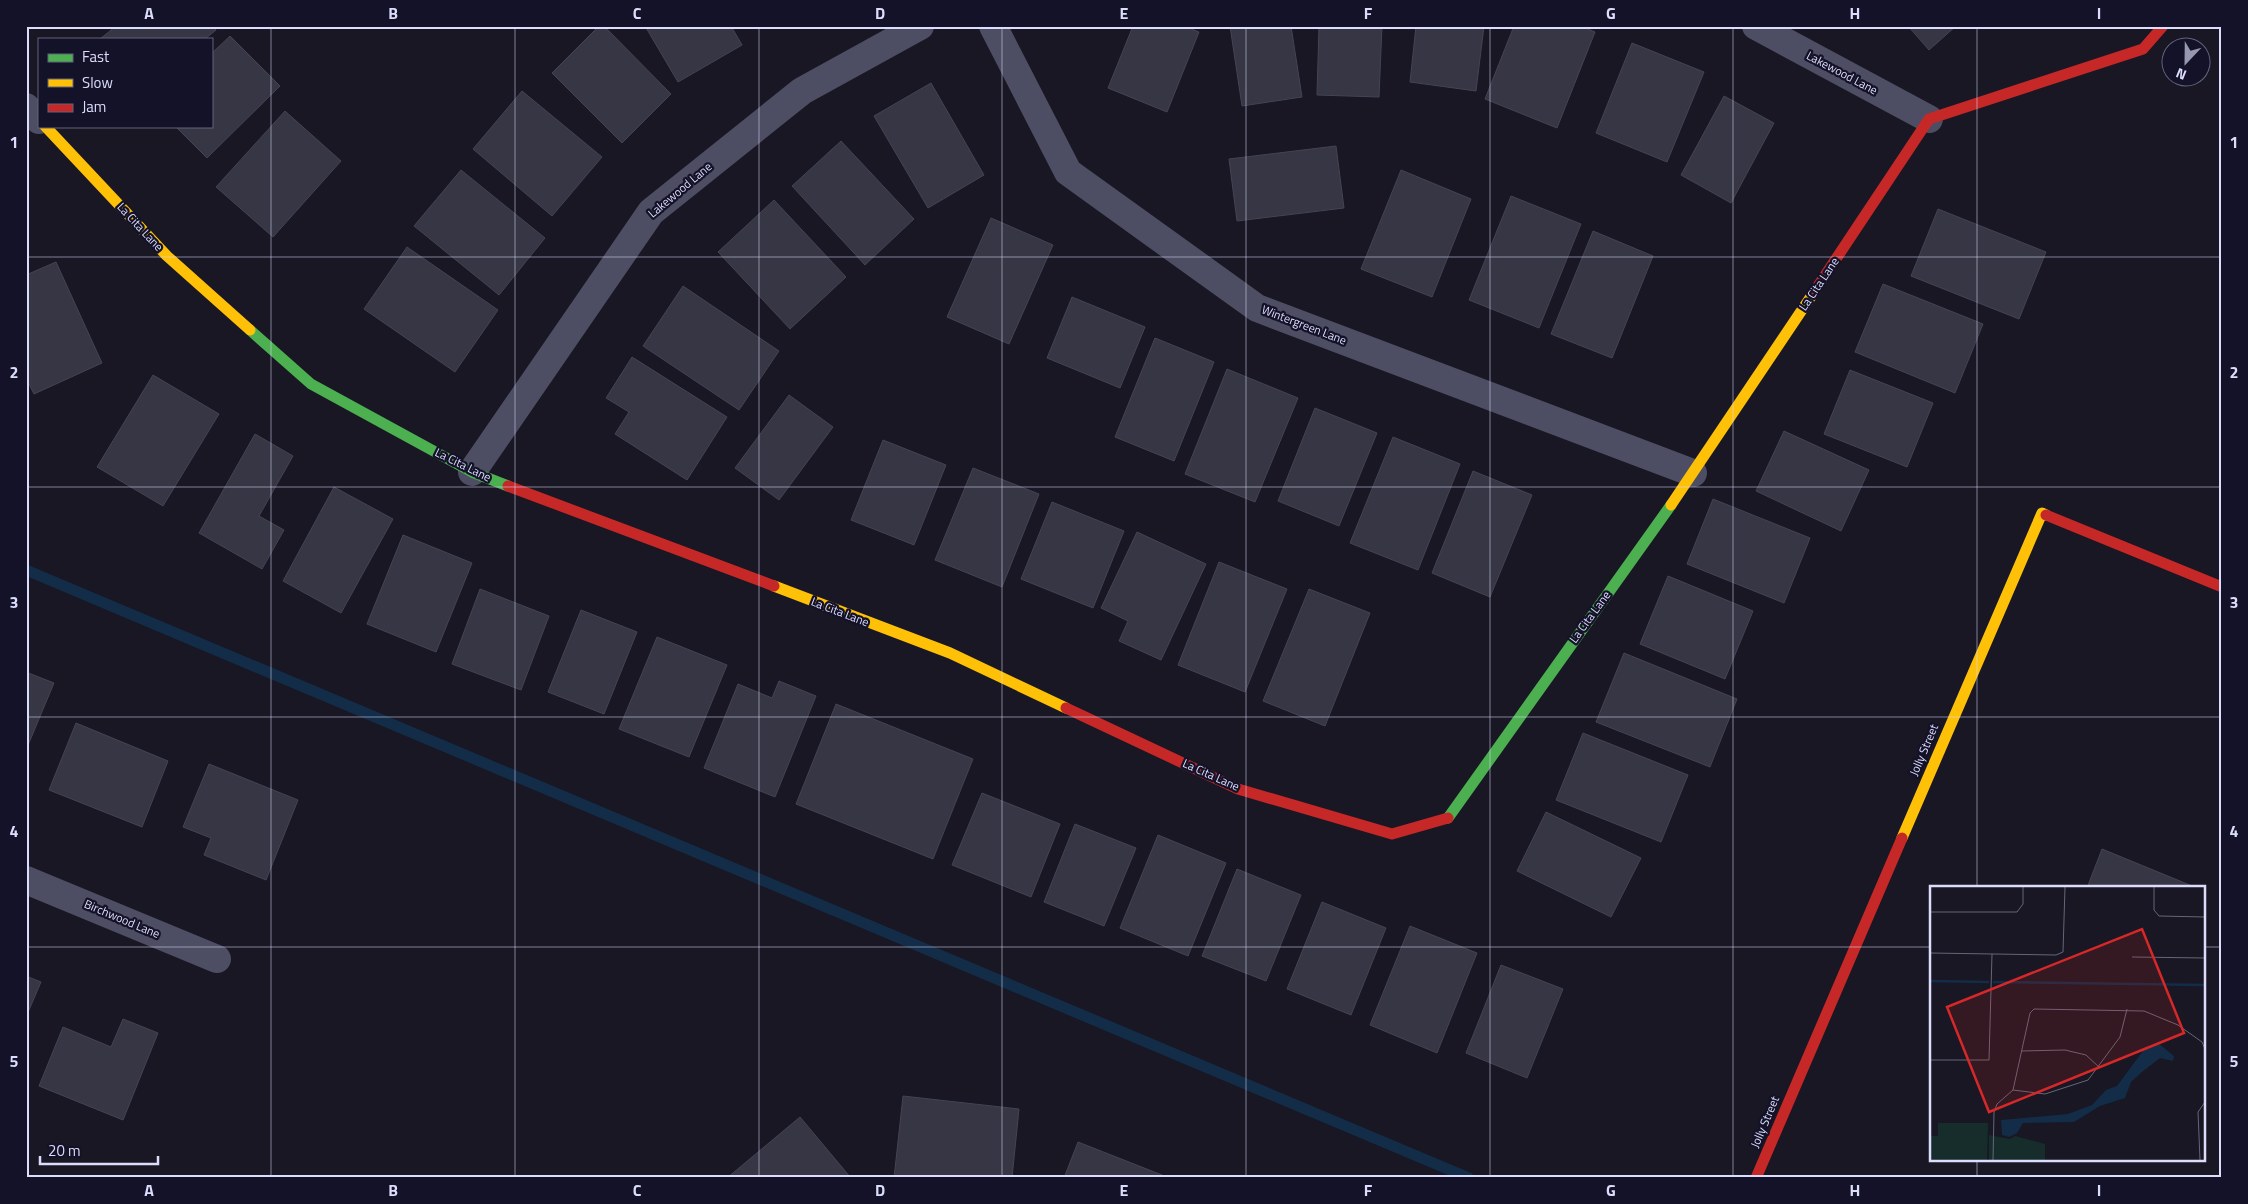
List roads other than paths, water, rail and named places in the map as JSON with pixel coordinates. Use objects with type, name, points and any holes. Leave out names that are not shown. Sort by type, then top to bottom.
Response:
[{"type":"street","name":"Lakewood Lane","points":[[472,472],[651,212],[802,91],[920,26]]},
{"type":"street","name":"Wintergreen Lane","points":[[992,26],[1068,172],[1257,308],[1693,473]]},
{"type":"street","name":"Lakewood Lane","points":[[1756,26],[1929,119]]},
{"type":"street","points":[[1929,119],[2143,49],[2163,26]]},
{"type":"street","points":[[26,107],[38,119]]},
{"type":"street","name":"La Cita Lane","points":[[47,128],[167,256],[311,384],[472,472],[950,653],[1238,788],[1392,834],[1446,820],[1693,473],[1929,119]]},
{"type":"street","name":"Jolly Street","points":[[1756,1178],[2042,513],[2222,587]]},
{"type":"street","name":"Birchwood Lane","points":[[26,880],[217,959]]},
{"type":"waterway","points":[[26,570],[1469,1178]]}]
